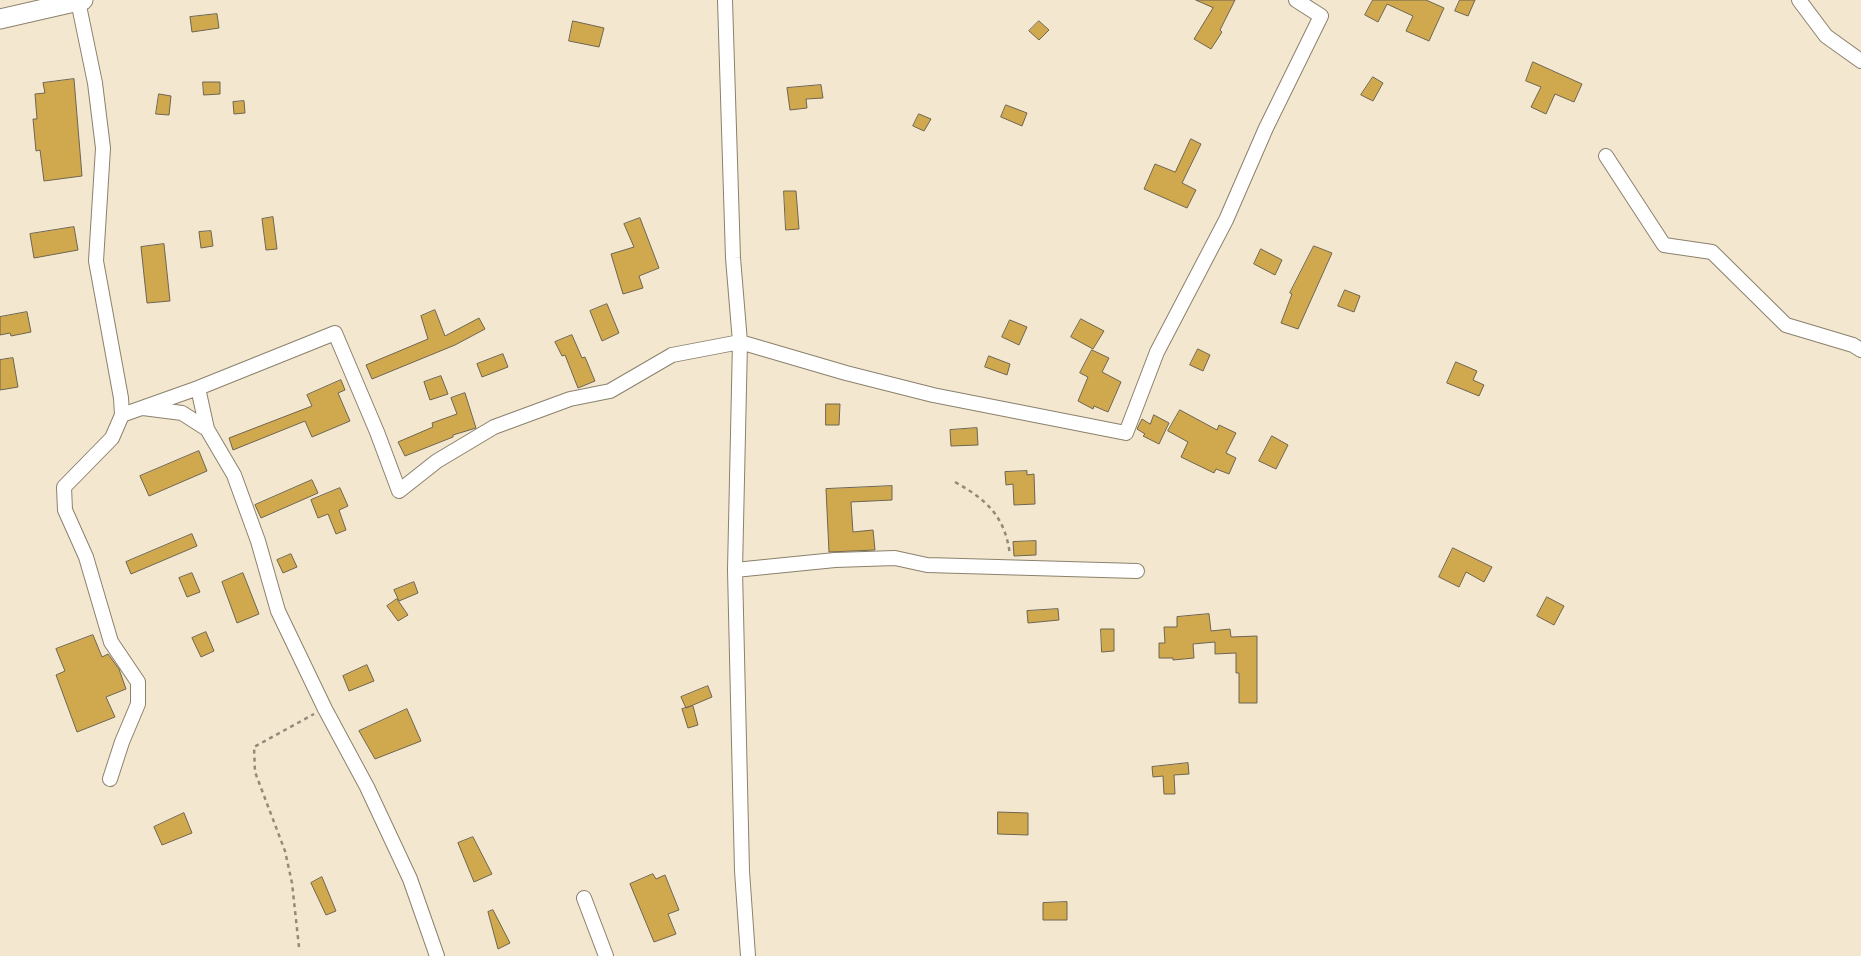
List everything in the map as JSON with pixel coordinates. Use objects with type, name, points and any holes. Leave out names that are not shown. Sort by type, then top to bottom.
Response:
[{"type":"main road","points":[[0,19],[80,1]]},
{"type":"street","points":[[725,0],[733,258],[740,342],[736,570],[742,871],[748,956]]},
{"type":"street","points":[[122,415],[140,407],[198,388],[335,333],[377,432],[399,491],[437,461],[494,427],[570,399],[610,391],[672,355],[740,342],[846,373],[933,395],[1126,433],[1157,352],[1226,220],[1266,128],[1321,16],[1296,0]]},
{"type":"street","points":[[1799,0],[1826,36],[1861,61]]},
{"type":"street","points":[[80,1],[95,84],[103,148],[96,261],[122,398],[122,415],[112,438],[64,487],[65,510],[86,557],[111,642],[138,682],[138,704],[122,742],[110,780]]},
{"type":"street","points":[[1606,156],[1664,245],[1712,252],[1786,325],[1853,344],[1861,350]]},
{"type":"street","points":[[198,388],[207,429],[234,475],[258,541],[278,611],[324,709],[367,787],[410,879],[437,956]]},
{"type":"street","points":[[140,407],[182,413],[207,429]]},
{"type":"street","points":[[736,570],[835,560],[895,558],[927,565],[1137,570]]},
{"type":"street","points":[[584,898],[606,956]]},
{"type":"path","points":[[955,482],[980,496],[1001,522],[1008,538],[1011,560],[1028,568]]},
{"type":"path","points":[[299,948],[292,883],[285,851],[255,772],[254,747],[324,709]]},
{"type":"building","points":[[1196,0],[1235,0],[1220,30],[1222,32],[1211,49],[1194,39],[1213,8]]},
{"type":"building","points":[[1373,0],[1426,0],[1444,8],[1429,41],[1406,31],[1413,16],[1387,4],[1378,22],[1365,15]]},
{"type":"building","points":[[1460,0],[1475,0],[1468,16],[1455,11]]},
{"type":"building","points":[[217,14],[219,28],[192,32],[190,17]]},
{"type":"building","points":[[573,21],[604,28],[599,47],[569,41]]},
{"type":"building","points":[[1039,21],[1049,30],[1039,40],[1029,31]]},
{"type":"building","points":[[1533,62],[1582,84],[1574,102],[1555,94],[1546,114],[1531,107],[1541,87],[1526,81]]},
{"type":"building","points":[[1373,77],[1383,83],[1373,101],[1361,95]]},
{"type":"building","points":[[74,79],[82,176],[44,181],[40,150],[36,151],[33,119],[37,119],[35,94],[45,93],[43,83]]},
{"type":"building","points":[[203,82],[220,82],[220,94],[204,95]]},
{"type":"building","points":[[821,85],[823,98],[806,99],[807,108],[790,110],[787,88]]},
{"type":"building","points":[[159,94],[171,96],[169,115],[156,114]]},
{"type":"building","points":[[244,101],[245,113],[234,114],[233,102]]},
{"type":"building","points":[[1006,105],[1027,113],[1022,126],[1001,117]]},
{"type":"building","points":[[919,114],[931,119],[924,131],[913,126]]},
{"type":"building","points":[[1191,139],[1201,144],[1182,183],[1196,190],[1187,208],[1144,189],[1155,164],[1175,172]]},
{"type":"building","points":[[784,191],[796,191],[799,229],[786,230]]},
{"type":"building","points":[[273,217],[277,249],[266,250],[262,219]]},
{"type":"building","points":[[640,218],[659,268],[639,276],[643,288],[623,294],[611,254],[634,247],[624,224]]},
{"type":"building","points":[[74,227],[78,250],[34,258],[30,234]]},
{"type":"building","points":[[211,231],[213,246],[201,248],[199,232]]},
{"type":"building","points":[[164,244],[170,301],[147,303],[141,247]]},
{"type":"building","points":[[1314,246],[1332,253],[1298,329],[1281,323],[1292,294],[1290,293]]},
{"type":"building","points":[[1261,249],[1282,260],[1275,275],[1254,264]]},
{"type":"building","points":[[1345,290],[1360,296],[1354,312],[1338,306]]},
{"type":"building","points":[[607,304],[619,333],[602,341],[590,311]]},
{"type":"building","points":[[435,310],[445,336],[479,318],[485,329],[455,345],[372,379],[366,365],[428,339],[421,316]]},
{"type":"building","points":[[27,312],[31,332],[11,336],[10,333],[0,335],[0,317]]},
{"type":"building","points":[[1081,319],[1104,331],[1093,349],[1071,337]]},
{"type":"building","points":[[1010,320],[1027,327],[1019,345],[1002,337]]},
{"type":"building","points":[[572,335],[582,358],[585,357],[595,381],[578,388],[565,355],[562,356],[555,342]]},
{"type":"building","points":[[1198,349],[1210,355],[1203,371],[1190,365]]},
{"type":"building","points":[[1092,350],[1109,358],[1102,372],[1121,382],[1108,412],[1094,406],[1093,409],[1078,401],[1088,377],[1080,373]]},
{"type":"building","points":[[503,354],[508,367],[482,377],[477,364]]},
{"type":"building","points":[[989,356],[1010,364],[1007,375],[985,367]]},
{"type":"building","points":[[13,358],[18,387],[0,390],[0,360]]},
{"type":"building","points":[[1456,362],[1477,371],[1473,380],[1484,385],[1479,396],[1447,383]]},
{"type":"building","points":[[441,376],[448,394],[430,400],[424,382]]},
{"type":"building","points":[[341,380],[345,390],[338,393],[350,421],[312,437],[305,421],[233,450],[229,438],[312,406],[307,395]]},
{"type":"building","points":[[465,393],[476,428],[453,435],[453,437],[405,456],[398,442],[433,427],[432,423],[457,414],[451,398]]},
{"type":"building","points":[[826,404],[840,404],[839,425],[826,425]]},
{"type":"building","points":[[1180,410],[1217,430],[1219,425],[1236,433],[1226,453],[1236,458],[1229,474],[1216,469],[1214,473],[1181,457],[1188,442],[1168,431]]},
{"type":"building","points":[[1154,415],[1169,423],[1159,444],[1143,436],[1145,434],[1137,429],[1142,419],[1150,424]]},
{"type":"building","points":[[977,428],[978,445],[951,446],[950,430]]},
{"type":"building","points":[[1272,436],[1288,445],[1276,469],[1259,461]]},
{"type":"building","points":[[199,451],[207,471],[149,496],[140,476]]},
{"type":"building","points":[[1027,471],[1027,475],[1034,474],[1035,504],[1014,505],[1013,484],[1006,485],[1005,472]]},
{"type":"building","points":[[312,480],[318,493],[261,518],[255,505]]},
{"type":"building","points":[[892,486],[892,500],[851,502],[853,532],[873,530],[875,550],[829,552],[826,489]]},
{"type":"building","points":[[340,488],[348,506],[339,510],[346,530],[336,534],[328,514],[318,518],[311,500]]},
{"type":"building","points":[[192,534],[197,546],[131,574],[126,562]]},
{"type":"building","points":[[1036,541],[1036,555],[1014,556],[1013,542]]},
{"type":"building","points":[[1453,548],[1492,567],[1484,582],[1466,572],[1459,587],[1439,577]]},
{"type":"building","points":[[291,554],[297,567],[283,573],[277,560]]},
{"type":"building","points":[[192,573],[200,592],[187,597],[179,578]]},
{"type":"building","points":[[243,573],[259,614],[237,623],[222,582]]},
{"type":"building","points":[[414,582],[418,593],[399,601],[394,590]]},
{"type":"building","points":[[1547,597],[1564,606],[1554,625],[1537,616]]},
{"type":"building","points":[[397,599],[408,615],[398,621],[387,606]]},
{"type":"building","points":[[1058,609],[1059,620],[1028,623],[1027,611]]},
{"type":"building","points":[[1209,614],[1211,631],[1230,629],[1231,637],[1257,636],[1257,703],[1239,703],[1239,673],[1236,673],[1236,653],[1215,654],[1215,642],[1193,644],[1194,658],[1173,660],[1173,658],[1159,658],[1159,643],[1165,643],[1164,627],[1177,627],[1177,617]]},
{"type":"building","points":[[1101,629],[1114,629],[1114,651],[1102,652]]},
{"type":"building","points":[[206,632],[214,651],[201,657],[192,638]]},
{"type":"building","points":[[93,635],[102,657],[108,654],[119,669],[126,689],[106,697],[115,717],[77,732],[56,675],[65,671],[56,649]]},
{"type":"building","points":[[367,665],[374,681],[349,691],[343,676]]},
{"type":"building","points":[[708,686],[712,697],[686,708],[681,697]]},
{"type":"building","points":[[693,706],[698,725],[688,728],[682,709]]},
{"type":"building","points":[[407,709],[421,741],[375,759],[359,731]]},
{"type":"building","points":[[1188,763],[1189,774],[1174,775],[1175,794],[1164,794],[1163,776],[1153,777],[1152,767]]},
{"type":"building","points":[[998,812],[1028,813],[1028,835],[998,834]]},
{"type":"building","points":[[184,813],[192,833],[162,845],[154,827]]},
{"type":"building","points":[[473,837],[492,874],[474,882],[458,843]]},
{"type":"building","points":[[653,874],[656,879],[665,875],[679,910],[668,914],[676,934],[654,942],[630,884]]},
{"type":"building","points":[[322,877],[336,911],[326,915],[311,883]]},
{"type":"building","points":[[1067,902],[1067,920],[1043,920],[1043,903]]},
{"type":"building","points":[[493,910],[510,943],[498,949],[488,912]]}]
